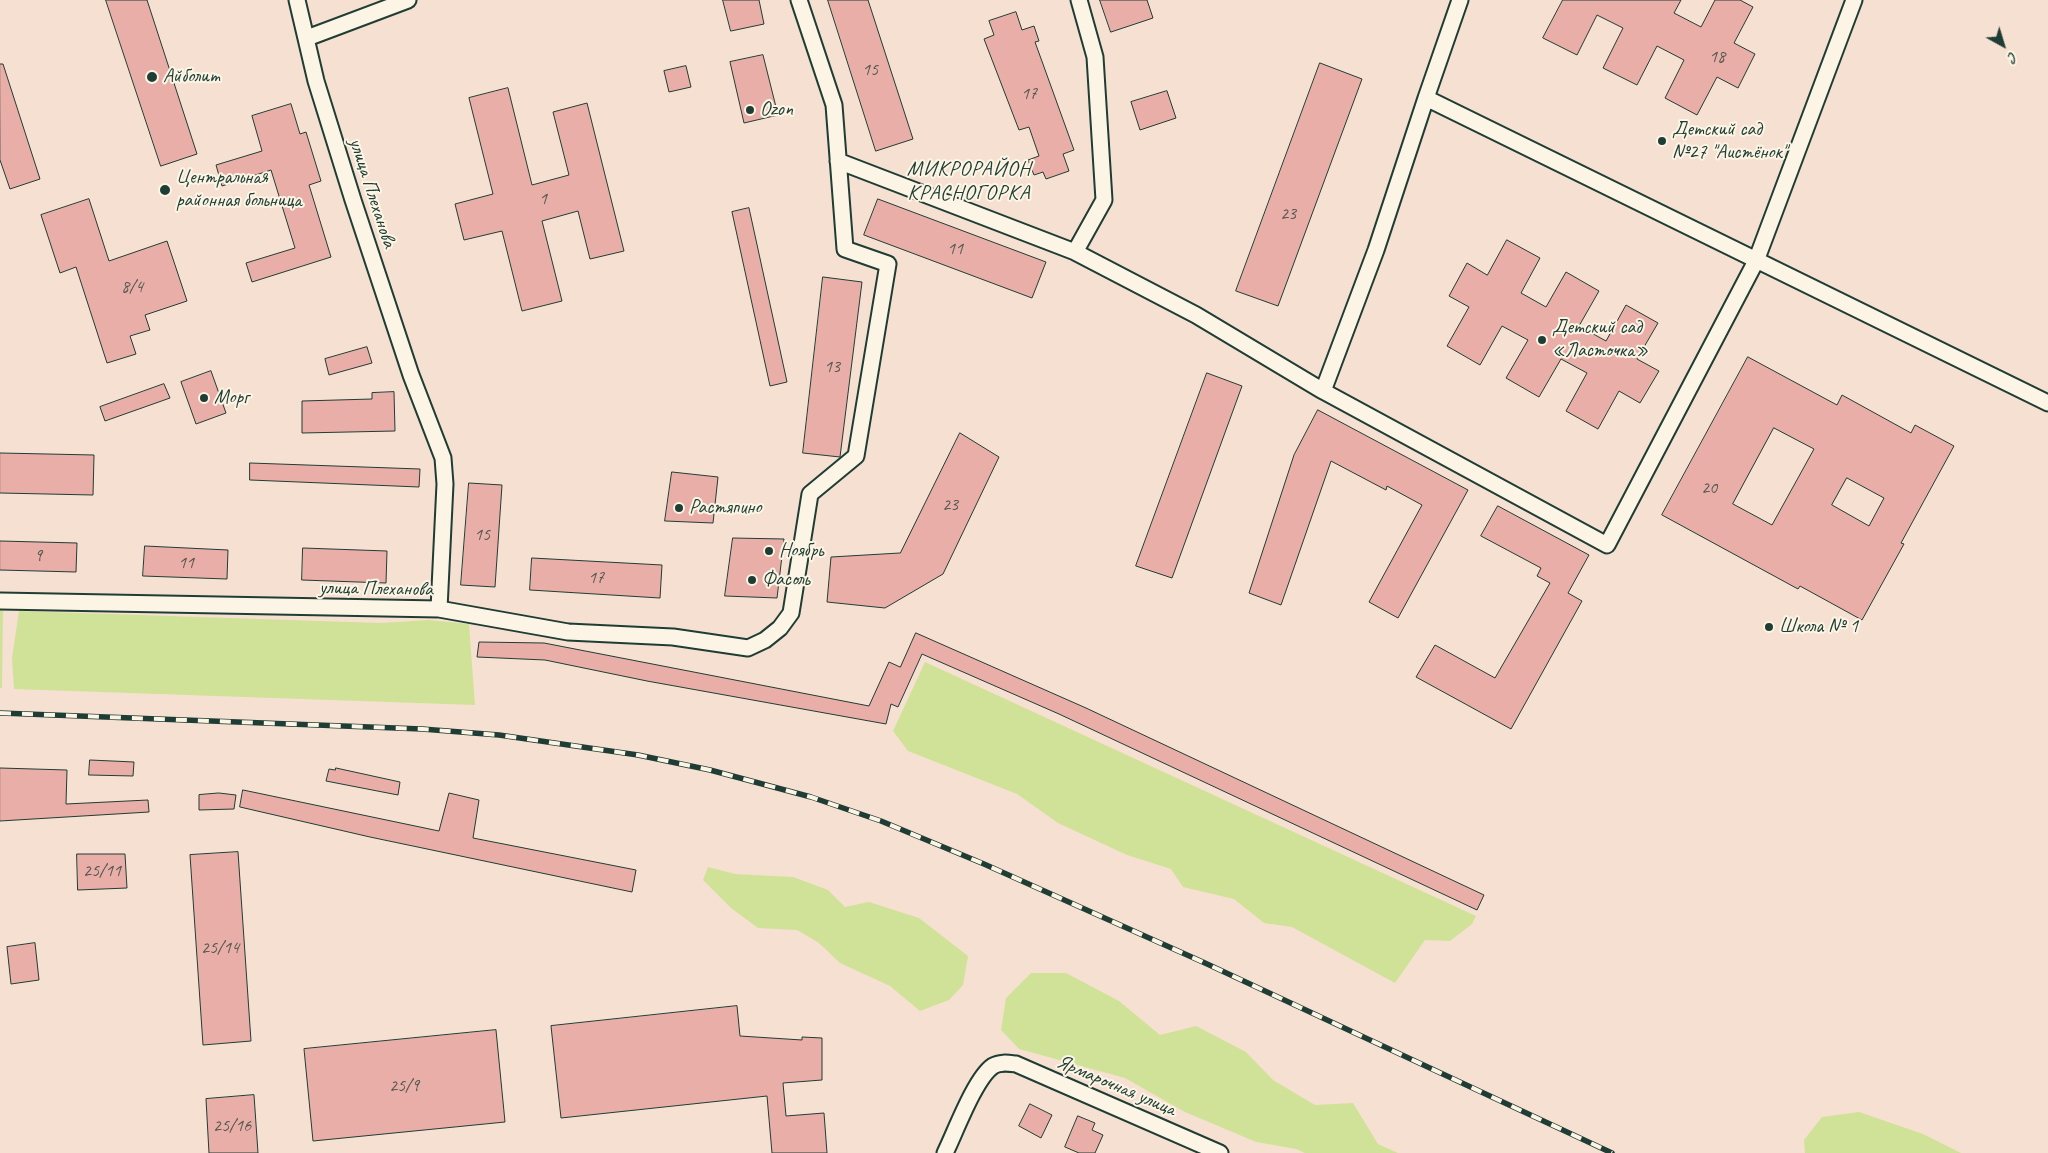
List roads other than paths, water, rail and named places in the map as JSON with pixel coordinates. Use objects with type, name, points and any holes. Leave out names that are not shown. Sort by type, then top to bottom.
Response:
[{"type":"street","name":"улица Плеханова","points":[[297,0],[308,38],[316,81],[353,200],[411,375],[443,458],[439,610]]},
{"type":"street","points":[[308,38],[408,0]]},
{"type":"street","points":[[798,0],[834,105],[838,161],[1075,252],[1196,315],[1323,391],[1608,545],[1756,262],[1854,0]]},
{"type":"street","points":[[1075,252],[1104,200],[1095,57],[1079,0]]},
{"type":"street","points":[[1323,391],[1376,250],[1460,0]]},
{"type":"street","points":[[1426,98],[1756,262],[2048,403]]},
{"type":"street","name":"улица Плеханова","points":[[0,601],[439,610],[568,632],[673,637],[748,648],[765,640],[780,628],[791,613],[810,494],[856,456],[888,264],[845,248],[838,161]]},
{"type":"street","name":"Ярмарочная улица","points":[[946,1153],[974,1090],[987,1071],[994,1066],[1004,1063],[1016,1064],[1220,1153]]},
{"type":"railway","points":[[0,713],[422,729],[499,735],[638,755],[710,770],[811,797],[881,821],[984,864],[1205,963],[1612,1153]]},
{"type":"place","name":"Айболит","points":[[152,77]]},
{"type":"place","name":"Ozon","points":[[750,110]]},
{"type":"place","name":"Детский сад №27 \"Аистёнок\"","points":[[1662,141]]},
{"type":"place","name":"Центральная районная больница","points":[[165,190]]},
{"type":"place","name":"Детский сад «Ласточка»","points":[[1542,340]]},
{"type":"place","name":"Морг","points":[[204,398]]},
{"type":"place","name":"Растяпино","points":[[679,508]]},
{"type":"place","name":"Ноябрь","points":[[769,551]]},
{"type":"place","name":"Фасоль","points":[[752,580]]},
{"type":"place","name":"Школа № 1","points":[[1769,627]]},
{"type":"district","name":"МИКРОРАЙОН КРАСНОГОРКА","points":[[969,181]]}]
